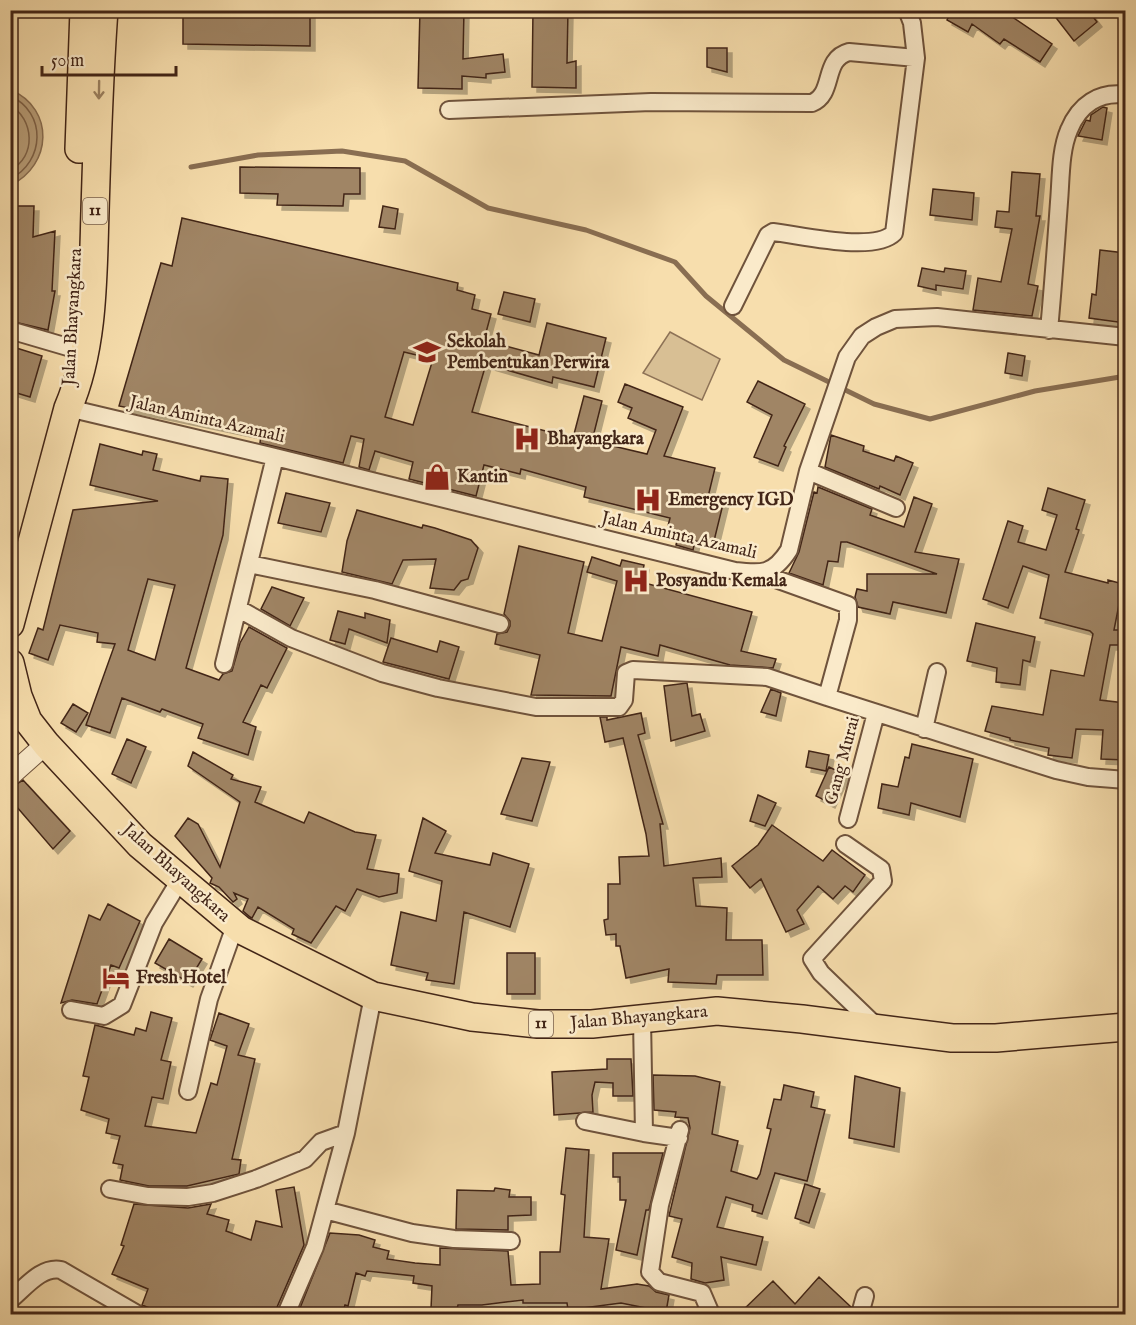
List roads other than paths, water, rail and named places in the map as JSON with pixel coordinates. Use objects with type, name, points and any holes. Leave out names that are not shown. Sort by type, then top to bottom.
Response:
[{"type":"highway","name":"Jalan Bhayangkara","points":[[69,408],[67,378],[76,266],[80,70],[84,10]]},
{"type":"highway","name":"Jalan Bhayangkara","points":[[10,624],[69,408],[80,381],[93,271],[99,75],[104,10]]},
{"type":"highway","name":"Jalan Bhayangkara","points":[[10,663],[18,696],[28,721],[46,744],[140,844],[235,926],[373,996],[472,1017],[538,1024],[592,1024],[717,1011],[802,1018],[952,1038],[996,1038],[1125,1027]]},
{"type":"street","points":[[733,306],[768,235],[773,231],[871,243],[888,239],[894,233],[916,58],[912,23],[908,10]]},
{"type":"street","points":[[449,110],[651,102],[812,103],[823,95],[832,66],[840,54],[849,52],[916,58]]},
{"type":"street","points":[[1050,330],[1062,170],[1069,130],[1089,102],[1098,96],[1108,93],[1125,95]]},
{"type":"street","name":"Jalan Aminta Azamali","points":[[69,408],[724,569],[762,574],[782,562],[789,550],[808,471],[828,410],[847,357],[862,336],[895,319],[937,317],[1125,337]]},
{"type":"street","points":[[13,331],[71,348]]},
{"type":"street","points":[[224,664],[275,457]]},
{"type":"street","points":[[808,471],[896,508]]},
{"type":"street","points":[[249,564],[375,590],[501,624]]},
{"type":"street","points":[[762,574],[848,605],[848,621],[827,697]]},
{"type":"street","points":[[239,609],[291,638],[312,644],[382,673],[438,688],[526,706],[619,707],[624,700],[626,673],[633,670],[767,677],[789,682],[924,729],[1056,770],[1088,777],[1125,780]]},
{"type":"street","points":[[924,729],[937,672]]},
{"type":"street","name":"Gang Murai","points":[[848,819],[876,713]]},
{"type":"street","points":[[10,776],[46,744]]},
{"type":"street","points":[[845,844],[881,869],[883,881],[812,959],[821,973],[880,1030]]},
{"type":"street","points":[[71,1010],[104,1016],[122,1005],[154,923],[180,880]]},
{"type":"street","points":[[188,1092],[209,999],[235,926]]},
{"type":"street","points":[[286,1314],[315,1247],[346,1133],[373,996]]},
{"type":"street","points":[[642,1019],[644,1133]]},
{"type":"street","points":[[585,1121],[644,1133],[680,1134],[660,1205],[650,1272],[659,1282],[702,1293],[711,1314]]},
{"type":"street","points":[[110,1190],[148,1196],[188,1197],[213,1193],[305,1159],[321,1142],[346,1133]]},
{"type":"street","points":[[325,1210],[412,1233],[454,1239],[511,1240]]},
{"type":"street","points":[[19,1314],[10,1302],[41,1273],[52,1268],[61,1270],[137,1314]]},
{"type":"street","points":[[860,1314],[865,1296]]},
{"type":"water","points":[[11,90],[25,99],[35,110],[41,123],[43,137],[41,151],[34,164],[25,176],[11,185]]},
{"type":"waterway","points":[[191,167],[258,155],[342,151],[405,161],[488,208],[586,230],[675,262],[706,296],[784,360],[874,404],[930,419],[1035,391],[1126,376]]},
{"type":"place","name":"Sekolah Pembentukan Perwira","points":[[427,352]]},
{"type":"place","name":"Bhayangkara","points":[[527,439]]},
{"type":"place","name":"Kantin","points":[[437,477]]},
{"type":"place","name":"Emergency IGD","points":[[648,500]]},
{"type":"place","name":"Posyandu Kemala","points":[[636,581]]},
{"type":"place","name":"Fresh Hotel","points":[[116,978]]}]
